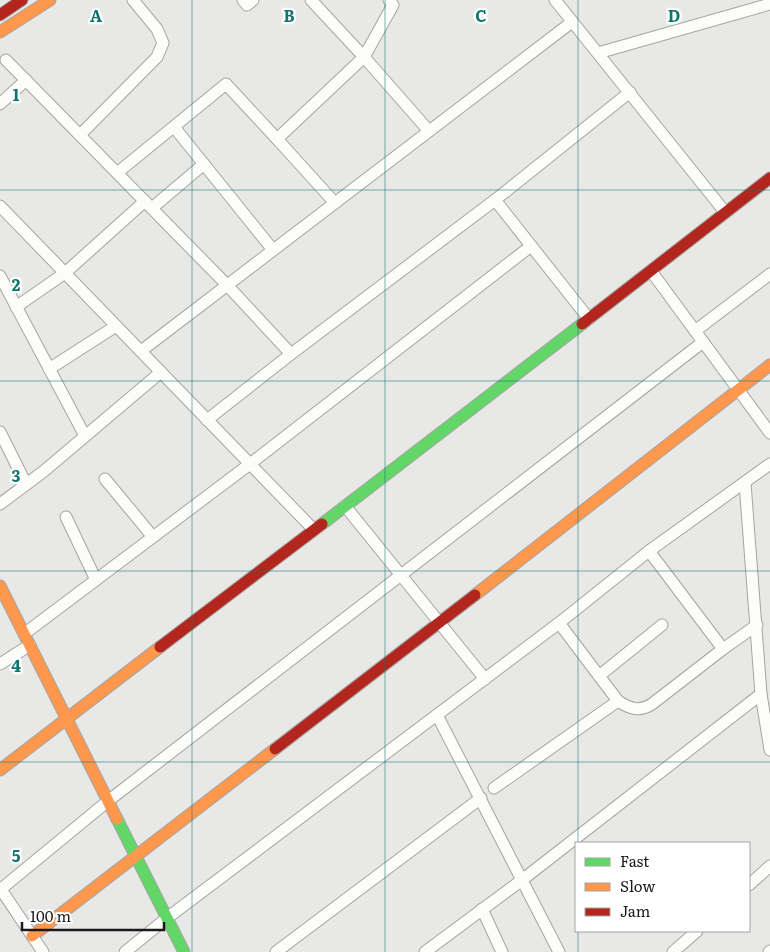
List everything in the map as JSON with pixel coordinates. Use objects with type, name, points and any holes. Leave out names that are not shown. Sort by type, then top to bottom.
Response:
[{"type":"street","points":[[0,16],[22,0]]},
{"type":"street","points":[[0,32],[50,0]]},
{"type":"street","points":[[80,135],[157,57],[163,43],[157,29],[133,0]]},
{"type":"street","points":[[242,0],[247,5],[253,0]]},
{"type":"street","points":[[311,0],[429,131]]},
{"type":"street","points":[[277,139],[364,57],[393,4],[389,0]]},
{"type":"street","points":[[555,0],[725,212]]},
{"type":"street","points":[[598,53],[770,4]]},
{"type":"street","points":[[141,351],[572,22]]},
{"type":"street","points":[[6,60],[227,285],[291,354]]},
{"type":"street","points":[[0,104],[26,80]]},
{"type":"street","points":[[117,173],[226,84],[335,203]]},
{"type":"street","points":[[207,420],[495,200],[630,92]]},
{"type":"street","points":[[174,127],[272,250]]},
{"type":"street","points":[[16,307],[65,273],[148,204],[204,164]]},
{"type":"street","points":[[0,770],[770,178]]},
{"type":"street","points":[[495,200],[589,319]]},
{"type":"street","points":[[0,206],[314,530]]},
{"type":"street","points":[[24,634],[250,464],[531,246]]},
{"type":"street","points":[[651,271],[770,433]]},
{"type":"street","points":[[695,331],[770,274]]},
{"type":"street","points":[[0,276],[85,436]]},
{"type":"street","points":[[49,369],[116,326]]},
{"type":"street","points":[[43,952],[0,889],[108,801],[703,342]]},
{"type":"street","points":[[32,936],[770,365]]},
{"type":"street","points":[[0,504],[161,372]]},
{"type":"street","points":[[0,432],[26,484]]},
{"type":"street","points":[[125,952],[167,918],[559,624],[649,551],[770,464]]},
{"type":"street","points":[[105,479],[153,537]]},
{"type":"street","points":[[745,483],[757,625],[760,694],[766,712],[770,750]]},
{"type":"street","points":[[345,506],[485,680]]},
{"type":"street","points":[[66,517],[96,580]]},
{"type":"street","points":[[649,551],[723,649]]},
{"type":"street","points":[[0,586],[184,952]]},
{"type":"street","points":[[559,624],[618,702],[640,710],[757,625]]},
{"type":"street","points":[[599,676],[662,625]]},
{"type":"street","points":[[0,664],[30,645]]},
{"type":"street","points":[[424,952],[522,880],[760,694]]},
{"type":"street","points":[[494,788],[618,702]]},
{"type":"street","points":[[437,715],[559,952]]},
{"type":"street","points":[[276,952],[481,798]]},
{"type":"street","points":[[750,884],[770,866]]},
{"type":"street","points":[[482,909],[502,952]]},
{"type":"street","points":[[673,952],[696,932]]},
{"type":"traffic: fast","points":[[322,524],[582,324]]},
{"type":"traffic: fast","points":[[117,819],[184,952]]},
{"type":"traffic: slow","points":[[0,32],[50,0]]},
{"type":"traffic: slow","points":[[475,595],[770,365]]},
{"type":"traffic: slow","points":[[0,586],[117,819]]},
{"type":"traffic: slow","points":[[0,770],[160,647]]},
{"type":"traffic: slow","points":[[32,936],[275,749]]},
{"type":"traffic: jam","points":[[0,15],[22,0]]},
{"type":"traffic: jam","points":[[582,324],[770,178]]},
{"type":"traffic: jam","points":[[160,647],[322,524]]},
{"type":"traffic: jam","points":[[275,749],[475,595]]}]
